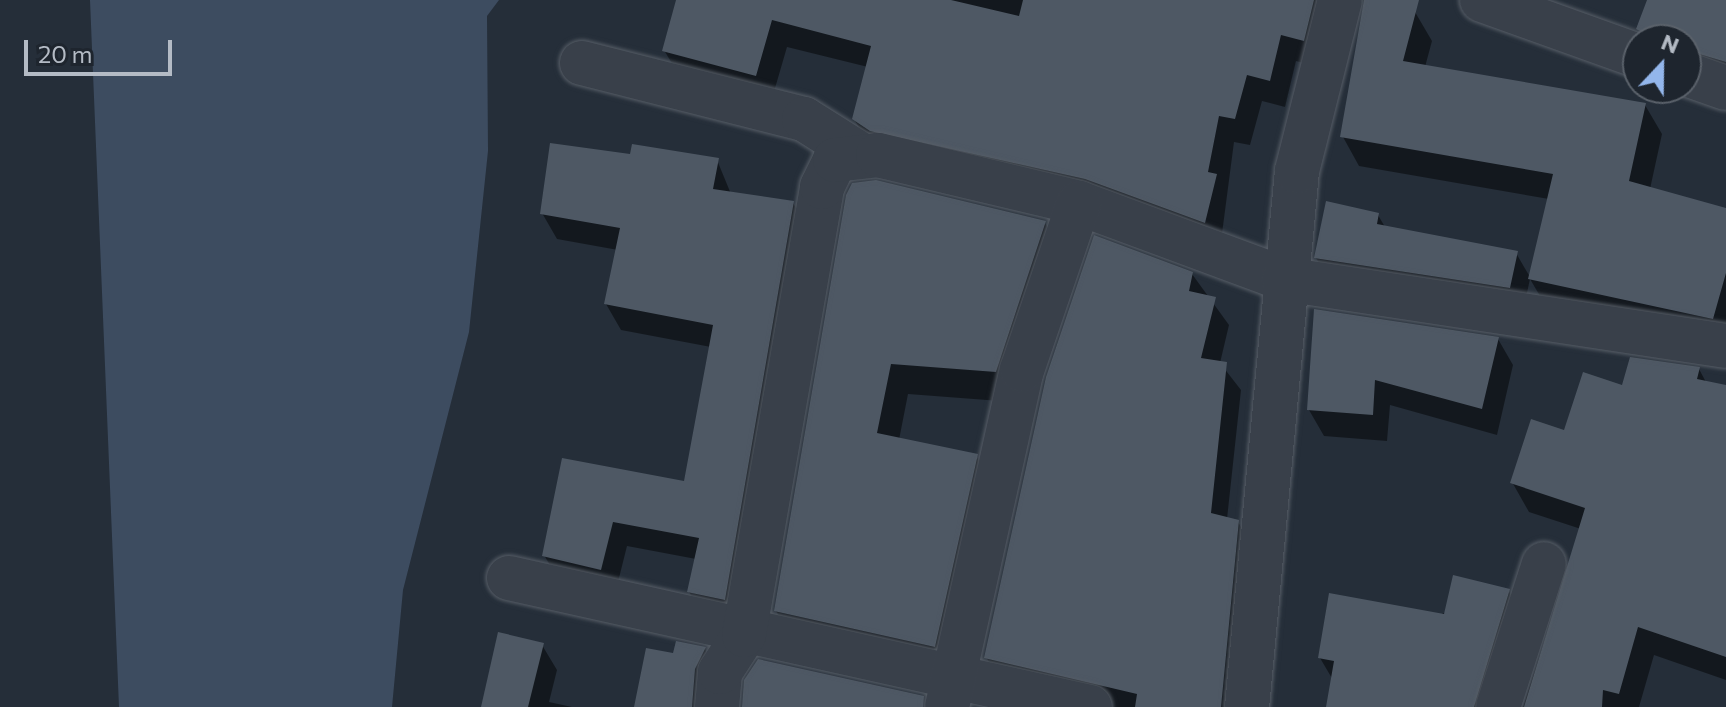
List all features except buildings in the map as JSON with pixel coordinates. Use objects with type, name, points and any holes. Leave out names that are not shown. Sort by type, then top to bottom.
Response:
[{"type":"street","points":[[1247,707],[1284,279],[1297,171],[1340,0]]},
{"type":"street","points":[[1482,0],[1622,50]]},
{"type":"street","points":[[582,63],[804,119],[858,153],[1079,203],[1284,279],[1726,346]]},
{"type":"street","points":[[1702,80],[1726,88]]},
{"type":"street","points":[[717,707],[720,672],[744,635],[822,187],[835,160],[858,153]]},
{"type":"street","points":[[950,690],[1022,370],[1079,203]]},
{"type":"street","points":[[1498,707],[1544,564]]},
{"type":"street","points":[[509,578],[744,635],[950,690],[1090,707]]},
{"type":"water","points":[[90,0],[499,0],[487,16],[488,151],[469,332],[403,590],[392,707],[119,707]]}]
